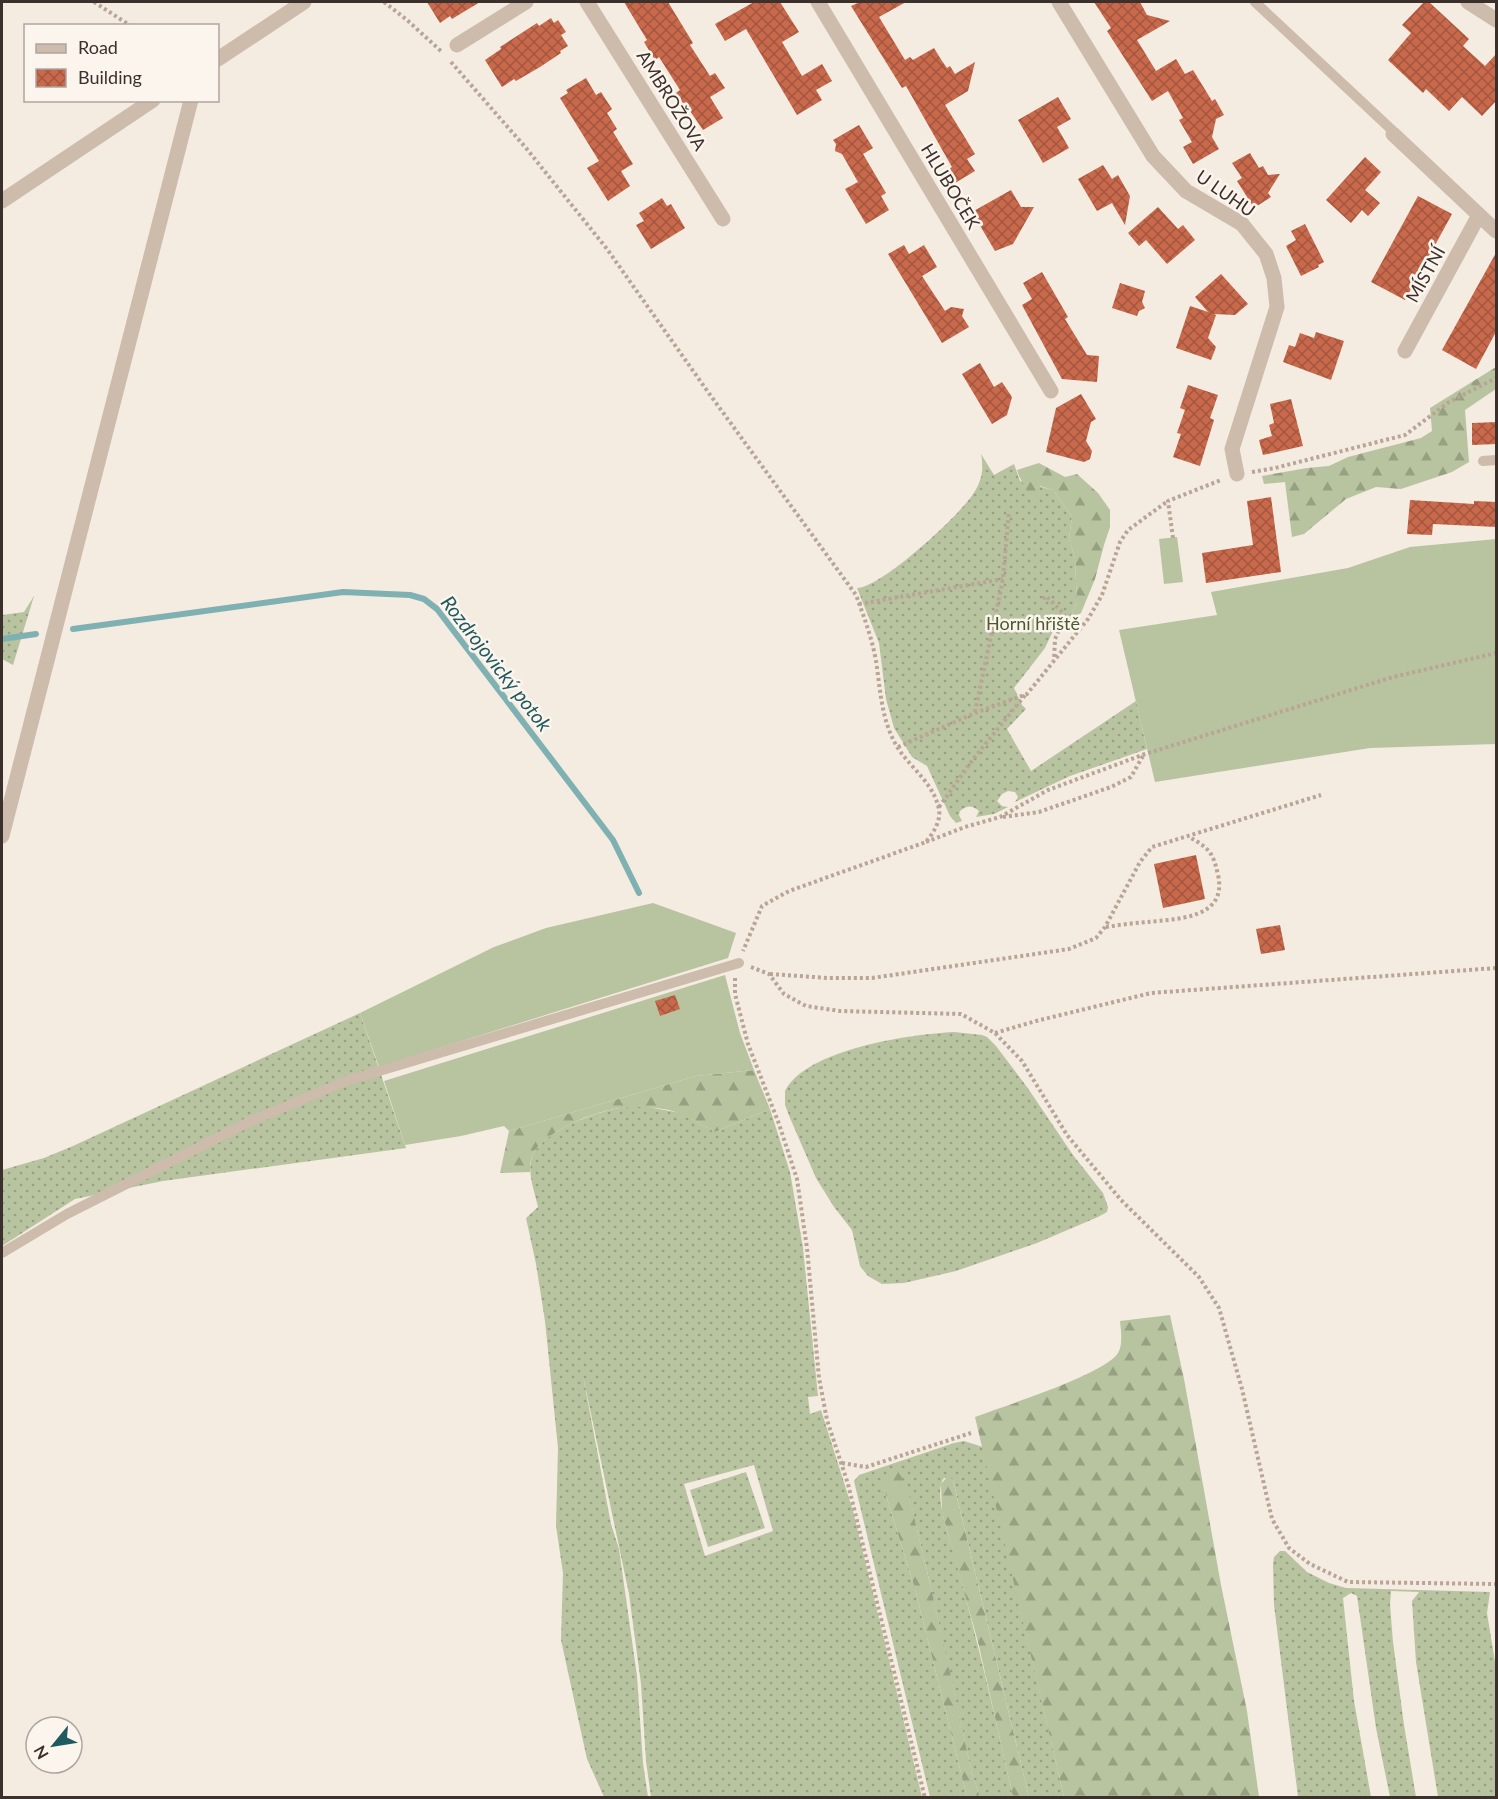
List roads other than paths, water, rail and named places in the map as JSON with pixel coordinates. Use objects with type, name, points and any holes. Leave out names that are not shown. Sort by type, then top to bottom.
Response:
[{"type":"street","points":[[219,58],[304,2]]},
{"type":"street","points":[[457,45],[526,2]]},
{"type":"street","name":"AMBROŽOVA","points":[[587,2],[723,219]]},
{"type":"street","name":"U LUHU","points":[[1059,2],[1153,156],[1186,191],[1242,224],[1266,254],[1274,278],[1277,307],[1232,449],[1237,474]]},
{"type":"street","points":[[1468,2],[1497,20]]},
{"type":"street","name":"HLUBOČEK","points":[[823,3],[1051,392]]},
{"type":"street","points":[[2,201],[150,102]]},
{"type":"street","points":[[2,837],[190,102]]},
{"type":"street","points":[[1393,134],[1497,231]]},
{"type":"street","name":"MÍSTNÍ","points":[[1406,351],[1479,215]]},
{"type":"lane","points":[[1255,2],[1392,130],[1393,134]]},
{"type":"lane","points":[[1482,460],[1497,460]]},
{"type":"lane","points":[[2,1253],[67,1214],[249,1122],[346,1081],[739,963]]},
{"type":"waterway","name":"Rozdrojovický potok","points":[[73,629],[343,592],[410,595],[424,599],[437,609],[613,840],[639,893]]},
{"type":"waterway","name":"Rozdrojovický potok","points":[[2,639],[36,634]]},
{"type":"park label","name":"Horní hřiště","points":[[1033,623]]}]
